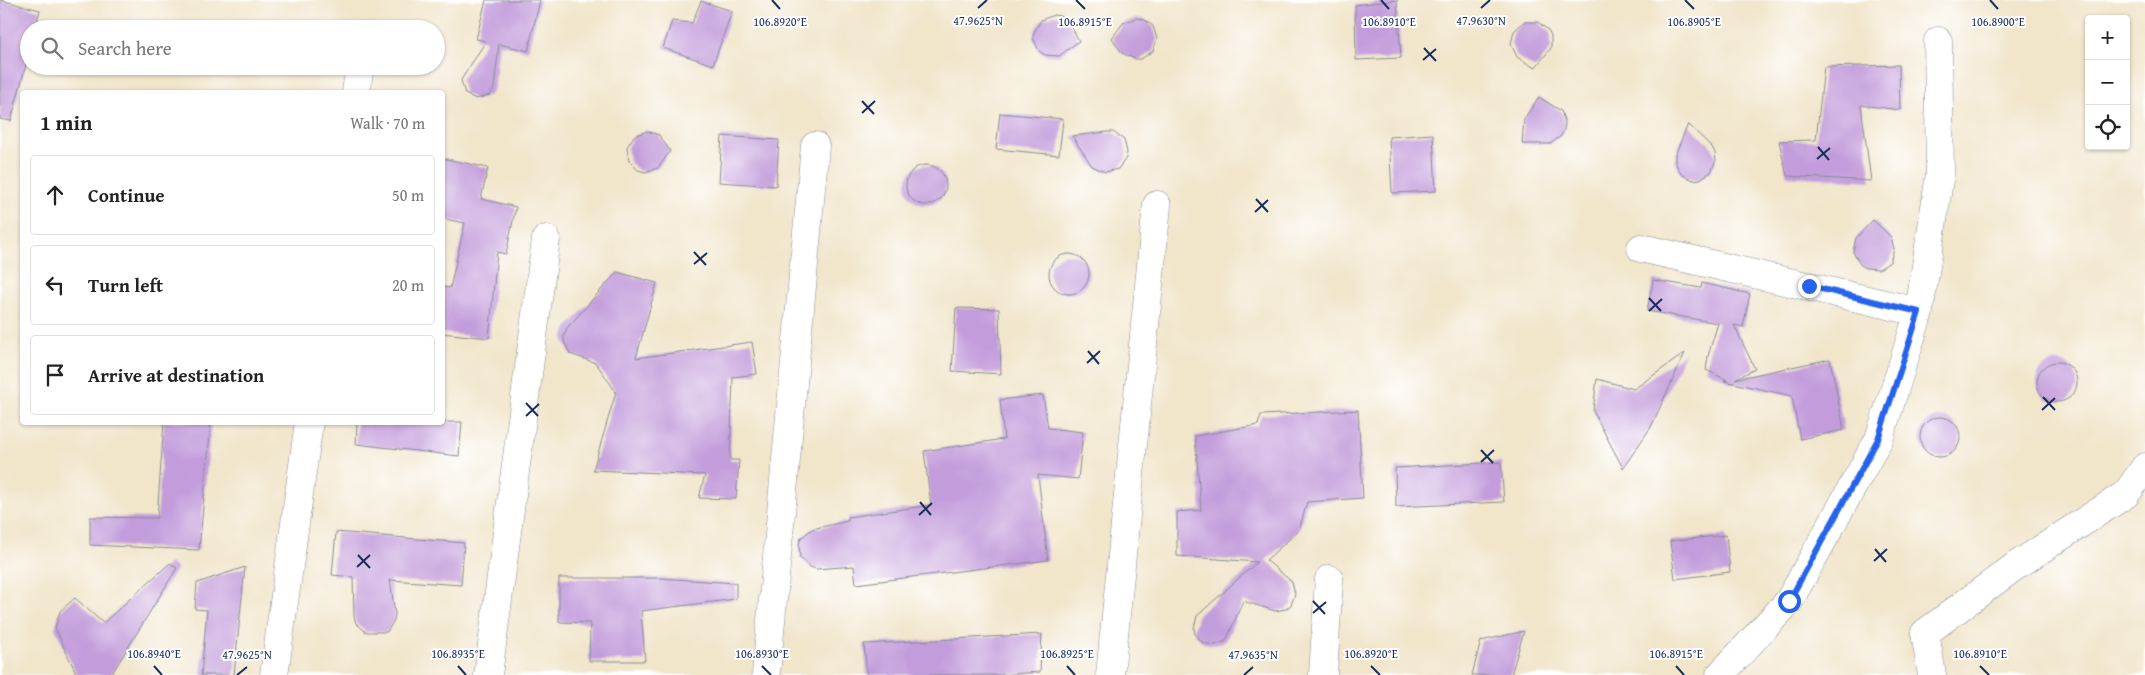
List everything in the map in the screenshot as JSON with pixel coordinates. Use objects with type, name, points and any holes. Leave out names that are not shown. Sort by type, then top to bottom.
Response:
[{"type":"street","points":[[1720,675],[1789,601],[1878,439],[1919,312],[1940,174],[1938,40]]},
{"type":"street","points":[[356,90],[359,75]]},
{"type":"street","points":[[766,675],[815,146]]},
{"type":"street","points":[[1110,675],[1157,206]]},
{"type":"street","points":[[488,675],[546,239]]},
{"type":"street","points":[[1641,248],[1919,312]]},
{"type":"street","points":[[274,675],[309,425]]},
{"type":"street","points":[[1932,675],[1925,633],[2017,565],[2126,494],[2145,467]]},
{"type":"street","points":[[1323,675],[1329,579]]},
{"type":"building","points":[[0,0],[40,10],[37,20],[20,20],[20,75],[23,75],[11,121],[0,119]]},
{"type":"building","points":[[486,0],[540,0],[528,51],[499,44],[494,88],[490,95],[476,99],[465,94],[461,80],[486,41],[476,39]]},
{"type":"building","points":[[1397,0],[1401,58],[1356,60],[1355,5]]},
{"type":"building","points":[[701,1],[732,11],[713,65],[663,48],[672,21],[692,23]]},
{"type":"building","points":[[1054,15],[1060,16],[1070,24],[1079,41],[1059,56],[1045,55],[1039,51],[1033,38],[1034,32],[1041,20]]},
{"type":"building","points":[[1136,18],[1143,19],[1153,26],[1157,39],[1153,51],[1141,59],[1135,59],[1122,53],[1112,38],[1123,23]]},
{"type":"building","points":[[1524,22],[1538,22],[1551,35],[1551,48],[1535,68],[1517,57],[1511,44],[1514,31]]},
{"type":"building","points":[[1899,65],[1900,110],[1861,105],[1871,181],[1787,176],[1779,141],[1816,140],[1824,67]]},
{"type":"building","points":[[1539,97],[1561,111],[1565,123],[1564,130],[1561,136],[1550,144],[1522,144],[1524,119]]},
{"type":"building","points":[[1000,113],[1063,119],[1059,155],[996,149]]},
{"type":"building","points":[[1688,124],[1712,147],[1715,153],[1716,160],[1711,172],[1700,179],[1693,180],[1681,174],[1675,162],[1675,155]]},
{"type":"building","points":[[647,131],[659,135],[670,151],[658,168],[645,172],[638,170],[629,161],[627,147],[634,136]]},
{"type":"building","points":[[1113,132],[1124,140],[1127,152],[1126,158],[1118,169],[1105,172],[1092,166],[1072,136]]},
{"type":"building","points":[[1433,134],[1436,191],[1392,193],[1389,137]]},
{"type":"building","points":[[722,136],[779,140],[776,186],[719,182]]},
{"type":"building","points":[[445,159],[488,168],[481,199],[516,207],[506,254],[497,252],[489,338],[445,333],[445,287],[450,288],[465,223],[445,219]]},
{"type":"building","points":[[930,165],[937,168],[943,174],[946,185],[945,193],[937,202],[930,205],[922,205],[915,202],[907,193],[906,181],[909,174],[918,166]]},
{"type":"building","points":[[1873,220],[1891,237],[1894,249],[1890,262],[1879,269],[1865,268],[1860,264],[1853,252],[1856,238]]},
{"type":"building","points":[[1073,254],[1080,257],[1086,263],[1089,274],[1088,282],[1080,291],[1073,294],[1065,294],[1058,291],[1050,282],[1049,270],[1052,263],[1061,255]]},
{"type":"building","points":[[617,272],[657,283],[636,358],[752,342],[757,374],[733,377],[730,460],[739,460],[736,499],[699,498],[705,475],[593,470],[616,392],[596,363],[570,354],[564,341],[564,335],[567,328]]},
{"type":"building","points":[[1653,280],[1701,288],[1702,283],[1750,294],[1743,327],[1734,325],[1755,369],[1735,379],[1830,359],[1844,430],[1800,439],[1792,396],[1724,381],[1727,380],[1706,370],[1708,356],[1718,323],[1647,311]]},
{"type":"building","points":[[956,308],[999,309],[1001,374],[952,371]]},
{"type":"building","points":[[1685,353],[1651,427],[1623,468],[1593,411],[1597,379],[1634,389]]},
{"type":"building","points":[[2061,362],[2068,365],[2074,371],[2077,382],[2076,390],[2068,399],[2061,402],[2053,402],[2046,399],[2038,390],[2037,378],[2040,371],[2049,363]]},
{"type":"building","points":[[1043,395],[1048,428],[1083,432],[1078,479],[1038,475],[1048,560],[856,584],[854,566],[817,569],[810,567],[800,558],[799,544],[801,538],[812,529],[848,521],[848,517],[931,505],[924,451],[1004,439],[1000,400]]},
{"type":"building","points":[[1358,410],[1363,498],[1307,502],[1300,527],[1295,534],[1266,560],[1292,582],[1295,594],[1291,605],[1286,609],[1275,611],[1243,601],[1226,641],[1215,645],[1203,643],[1195,634],[1194,628],[1197,616],[1257,562],[1177,556],[1177,512],[1201,510],[1195,436],[1258,425],[1261,415]]},
{"type":"building","points":[[1944,417],[1951,420],[1957,426],[1960,437],[1959,445],[1951,454],[1944,457],[1936,457],[1929,454],[1921,445],[1920,433],[1923,426],[1932,418]]},
{"type":"building","points":[[445,422],[462,422],[459,456],[356,444],[357,425],[445,425]]},
{"type":"building","points":[[164,425],[211,425],[199,550],[90,545],[90,517],[157,518]]},
{"type":"building","points":[[1501,462],[1504,502],[1396,507],[1395,468]]},
{"type":"building","points":[[336,532],[464,543],[461,585],[390,580],[395,614],[394,620],[387,632],[366,632],[356,623],[354,616],[353,577],[332,575]]},
{"type":"building","points":[[1726,535],[1730,572],[1675,579],[1670,541]]},
{"type":"building","points":[[170,563],[177,568],[111,675],[77,675],[55,628],[60,611],[75,598],[103,623]]},
{"type":"building","points":[[245,567],[234,675],[201,675],[207,610],[195,609],[197,583]]},
{"type":"building","points":[[559,578],[659,578],[736,583],[736,599],[641,611],[645,661],[589,661],[590,623],[559,622]]},
{"type":"building","points":[[1524,631],[1511,675],[1472,675],[1481,641]]},
{"type":"building","points":[[1042,634],[1040,672],[999,675],[867,675],[864,644]]},
{"type":"route","points":[[1789,601],[1878,439],[1919,312],[1809,286]]}]
